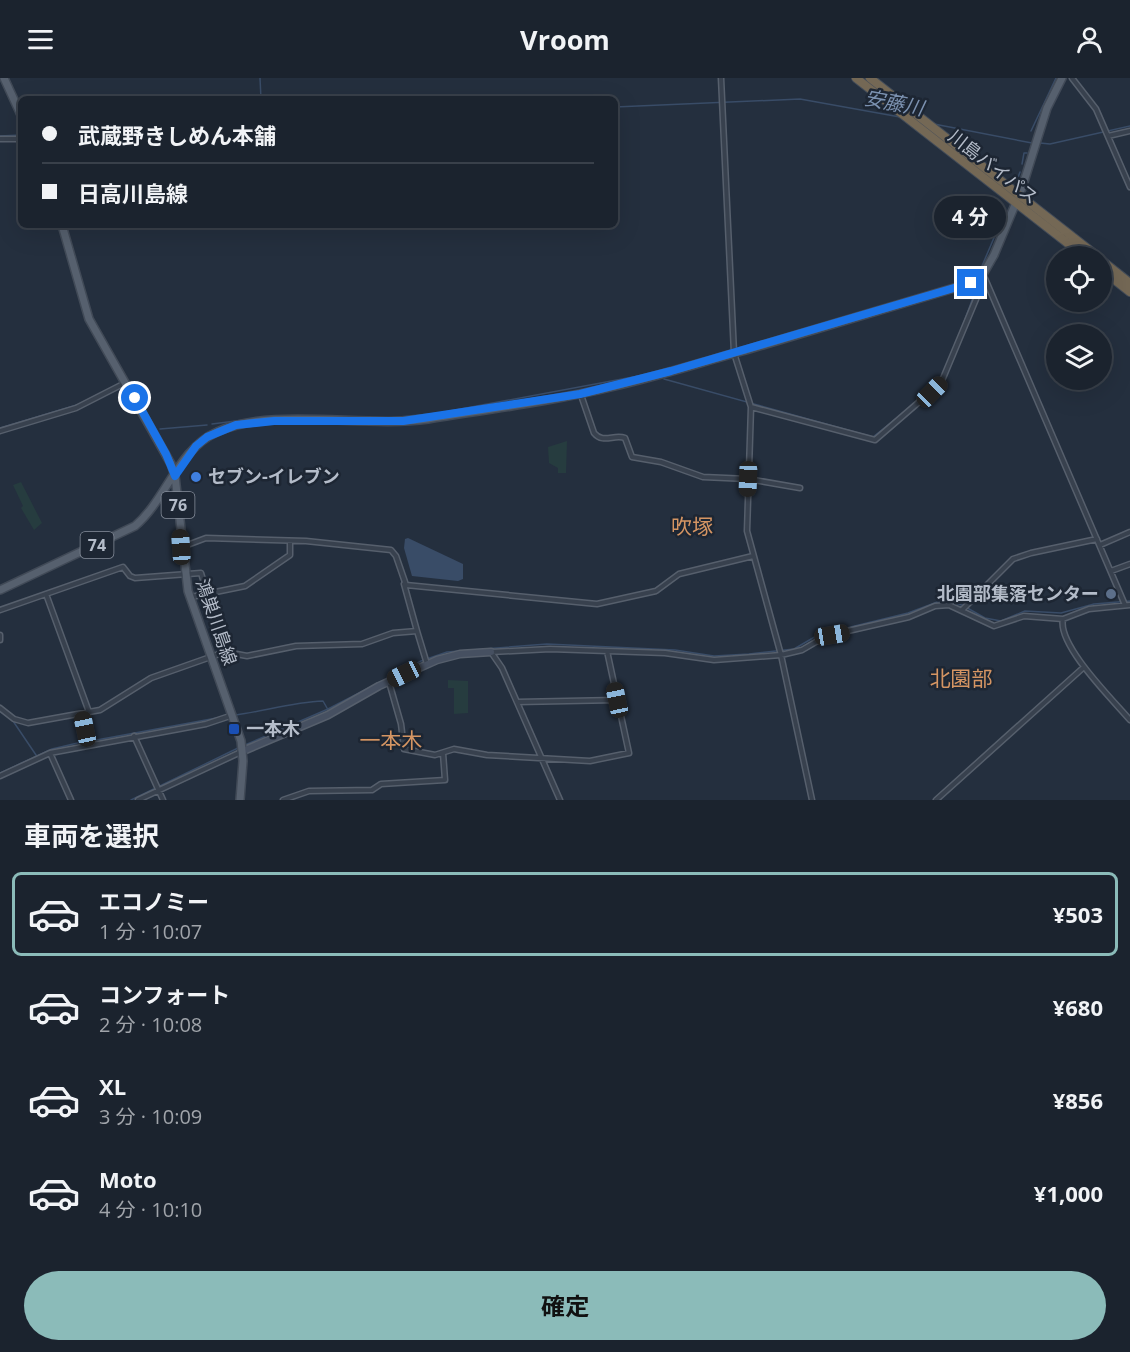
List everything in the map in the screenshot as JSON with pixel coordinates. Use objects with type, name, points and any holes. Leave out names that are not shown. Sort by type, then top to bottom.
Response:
[{"type":"highway","name":"川島バイパス","points":[[856,78],[1071,246]]},
{"type":"highway","name":"川島バイパス","points":[[870,78],[1084,246]]},
{"type":"highway","points":[[1112,269],[1130,283]]},
{"type":"highway","points":[[1112,278],[1130,292]]},
{"type":"main road","points":[[4,78],[18,109]]},
{"type":"main road","points":[[983,274],[994,255],[1019,194],[1047,108],[1062,78]]},
{"type":"main road","name":"鴻巣川島線","points":[[63,228],[85,308],[166,454],[175,476],[184,574],[190,598],[234,715],[243,751],[240,800]]},
{"type":"main road","name":"74","points":[[0,590],[135,526],[153,509],[202,442],[216,432],[236,425],[274,421],[403,421],[580,394],[735,353],[948,290],[971,283],[983,274]]},
{"type":"street","points":[[721,78],[735,353],[751,407],[747,531],[781,655],[812,800]]},
{"type":"street","points":[[1072,78],[1096,109],[1130,187]]},
{"type":"street","points":[[1108,135],[1130,131]]},
{"type":"street","points":[[0,139],[18,139]]},
{"type":"street","points":[[751,407],[875,440],[941,383],[956,353],[982,285],[983,274]]},
{"type":"street","points":[[138,800],[158,789],[328,715],[427,664],[460,654],[550,649],[665,653],[714,660],[781,655],[802,650],[826,636],[909,616],[935,606],[949,605],[994,626],[1024,616],[1063,619],[1089,609],[1128,605],[1111,571],[983,274]]},
{"type":"street","points":[[0,431],[76,408],[126,383]]},
{"type":"street","points":[[580,394],[594,433],[598,438],[625,438],[632,457],[636,460],[661,462],[703,477],[748,479],[800,488]]},
{"type":"street","points":[[1100,545],[1130,532]]},
{"type":"street","points":[[181,547],[206,537],[290,541],[391,550],[396,556],[427,664]]},
{"type":"street","points":[[962,610],[1013,559],[1097,539]]},
{"type":"street","points":[[190,598],[235,589],[252,582],[287,557],[290,541]]},
{"type":"street","points":[[404,584],[597,604],[656,591],[679,574],[753,556]]},
{"type":"street","points":[[1111,571],[1130,564]]},
{"type":"street","points":[[0,610],[121,567],[125,567],[132,578],[201,573],[207,593]]},
{"type":"street","points":[[46,594],[89,712]]},
{"type":"street","points":[[1063,619],[1063,629],[1084,667],[1130,720]]},
{"type":"street","points":[[0,708],[14,719],[28,723],[82,714],[117,701],[151,678],[226,652],[247,656],[307,645],[362,644],[393,633],[417,631]]},
{"type":"street","points":[[389,682],[401,724],[404,749],[435,755],[454,750],[542,759],[590,761],[629,753],[607,651]]},
{"type":"street","points":[[491,652],[498,659],[560,800]]},
{"type":"street","points":[[936,800],[1084,667]]},
{"type":"street","points":[[517,702],[617,700]]},
{"type":"street","points":[[82,714],[89,744]]},
{"type":"street","points":[[0,776],[50,753],[206,724],[234,715]]},
{"type":"street","points":[[134,736],[163,800]]},
{"type":"street","points":[[50,753],[71,800]]},
{"type":"street","points":[[283,800],[296,794],[328,789],[372,790],[381,784],[445,780],[443,753]]},
{"type":"green space","points":[[567,441],[566,473],[558,473],[558,468],[549,463],[548,447]]},
{"type":"green space","points":[[21,482],[42,523],[34,530],[21,508],[23,506],[13,485]]},
{"type":"green space","points":[[448,680],[468,681],[468,713],[454,714],[454,688],[448,688]]},
{"type":"water","points":[[408,538],[463,564],[463,579],[458,581],[412,576],[404,548],[405,539]]},
{"type":"waterway","points":[[260,78],[261,96]]},
{"type":"waterway","points":[[1031,131],[1056,78]]},
{"type":"waterway","name":"安藤川","points":[[618,107],[800,99],[900,117]]},
{"type":"waterway","name":"安藤川","points":[[934,124],[1032,143]]},
{"type":"waterway","name":"安藤川","points":[[1040,143],[1050,144],[1130,126]]},
{"type":"waterway","name":"安藤川","points":[[0,136],[18,135]]},
{"type":"waterway","points":[[1022,164],[1024,153],[1027,153]]},
{"type":"waterway","points":[[1017,180],[1020,172]]},
{"type":"waterway","points":[[979,273],[996,233],[993,223],[1002,208]]},
{"type":"waterway","points":[[960,333],[979,281]]},
{"type":"waterway","points":[[389,418],[439,413],[649,374]]},
{"type":"waterway","points":[[914,404],[942,376]]},
{"type":"waterway","points":[[664,379],[873,437],[903,413]]},
{"type":"waterway","points":[[0,428],[80,404]]},
{"type":"waterway","points":[[212,424],[251,419]]},
{"type":"waterway","points":[[160,429],[207,425]]},
{"type":"waterway","points":[[245,745],[328,709],[421,661],[447,652],[547,644],[675,650],[714,656],[749,654],[794,649],[818,635],[908,613],[940,601],[962,605],[985,618],[1001,621],[1025,611],[1061,613],[1094,604],[1130,601]]},
{"type":"waterway","points":[[236,715],[323,701],[327,708]]},
{"type":"waterway","points":[[0,711],[13,721],[36,755]]},
{"type":"waterway","points":[[91,741],[222,717]]},
{"type":"waterway","points":[[0,773],[52,749],[86,741]]},
{"type":"waterway","points":[[131,800],[238,748]]},
{"type":"place","name":"セブン-イレブン","points":[[196,477]]},
{"type":"place","name":"北園部集落センター","points":[[1111,594]]},
{"type":"place","name":"一本木","points":[[234,729]]},
{"type":"district","name":"吹塚","points":[[692,527]]},
{"type":"district","name":"北園部","points":[[961,679]]},
{"type":"district","name":"一本木","points":[[391,741]]},
{"type":"route","points":[[135,398],[156,434],[175,476],[196,446],[216,432],[236,425],[274,421],[352,423],[426,419],[580,394],[617,386],[819,329],[971,283]]}]
